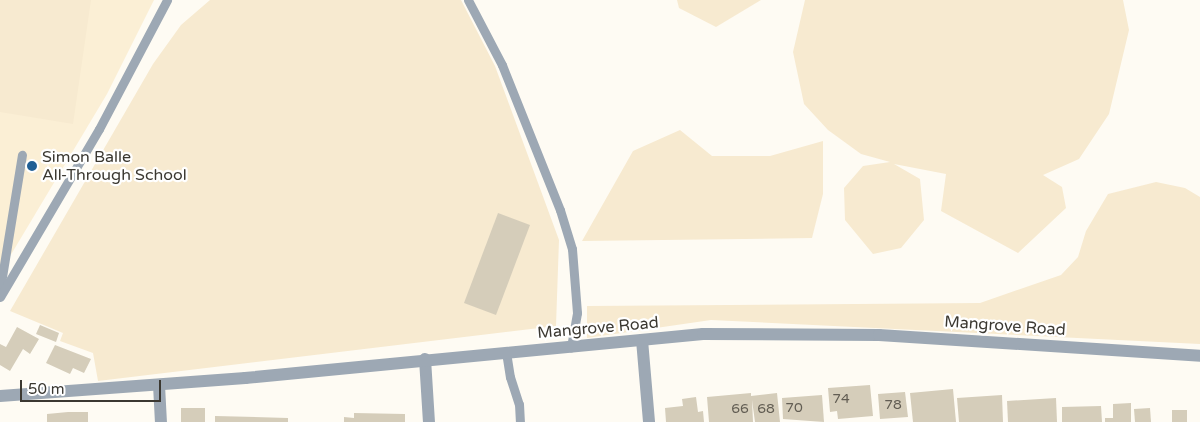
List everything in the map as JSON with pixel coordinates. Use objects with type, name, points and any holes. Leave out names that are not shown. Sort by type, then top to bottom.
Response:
[{"type":"street","name":"Mangrove Road","points":[[0,396],[159,385],[703,334],[822,334],[1200,356]]},
{"type":"street","points":[[642,340],[649,422]]},
{"type":"street","points":[[425,359],[429,422]]},
{"type":"street","points":[[159,385],[162,422]]},
{"type":"lane","points":[[0,297],[99,129],[167,0]]},
{"type":"lane","points":[[468,0],[502,65],[560,210],[572,249],[577,313],[571,347]]},
{"type":"lane","points":[[0,290],[22,155]]},
{"type":"lane","points":[[506,352],[510,377],[519,404],[520,422]]},
{"type":"shaded area","name":"Simon Balle All-Through School","points":[[0,0],[154,0],[107,94],[0,273]]},
{"type":"shaded area","points":[[0,0],[91,0],[73,124],[0,112]]},
{"type":"shaded area","points":[[210,0],[461,0],[495,66],[559,240],[556,326],[98,381],[93,353],[60,341],[63,333],[10,311],[153,64],[181,25]]},
{"type":"shaded area","points":[[677,0],[761,0],[716,27],[679,8]]},
{"type":"shaded area","points":[[805,0],[1123,0],[1129,30],[1109,114],[1079,159],[1043,175],[1062,187],[1066,208],[1018,253],[941,211],[946,174],[894,164],[920,179],[924,220],[901,248],[873,254],[845,220],[844,188],[863,166],[890,162],[861,154],[828,130],[804,104],[793,52]]},
{"type":"shaded area","points":[[680,130],[712,156],[770,156],[823,141],[823,194],[812,238],[582,241],[633,151]]},
{"type":"shaded area","points":[[1156,182],[1185,188],[1200,197],[1200,344],[711,320],[587,338],[587,306],[980,303],[1061,275],[1078,257],[1086,231],[1108,194]]},
{"type":"building","points":[[498,213],[530,225],[496,315],[464,303]]},
{"type":"building","points":[[40,325],[59,333],[56,342],[36,334]]},
{"type":"building","points":[[17,327],[39,339],[30,354],[23,349],[10,371],[0,365],[0,344],[6,347]]},
{"type":"building","points":[[55,345],[91,359],[84,373],[73,368],[70,374],[46,363]]},
{"type":"building","points":[[870,385],[873,416],[838,419],[837,411],[830,412],[828,388]]},
{"type":"building","points":[[953,389],[956,422],[913,422],[910,393]]},
{"type":"building","points":[[905,392],[908,417],[880,419],[878,394]]},
{"type":"building","points":[[751,393],[751,396],[777,393],[780,422],[755,422],[752,400],[753,422],[709,422],[707,397]]},
{"type":"building","points":[[822,395],[824,422],[783,419],[782,398]]},
{"type":"building","points":[[1002,395],[1003,422],[959,422],[957,398]]},
{"type":"building","points":[[696,397],[698,412],[703,411],[704,422],[666,422],[665,408],[683,406],[682,399]]},
{"type":"building","points":[[1056,398],[1057,422],[1008,422],[1007,401]]},
{"type":"building","points":[[1131,403],[1131,422],[1105,422],[1105,418],[1113,418],[1113,404]]},
{"type":"building","points":[[1101,406],[1102,422],[1062,422],[1062,407]]},
{"type":"building","points":[[181,408],[205,408],[205,422],[181,422]]},
{"type":"building","points":[[1150,408],[1151,422],[1135,422],[1134,409]]},
{"type":"building","points":[[1172,410],[1187,410],[1187,422],[1172,422]]},
{"type":"building","points":[[88,412],[88,422],[47,422],[47,414]]},
{"type":"building","points":[[354,413],[405,414],[405,422],[344,422],[344,417],[354,418]]},
{"type":"building","points":[[215,416],[288,418],[288,422],[215,422]]},
{"type":"place","name":"Simon Balle All-Through School","points":[[32,166]]}]
